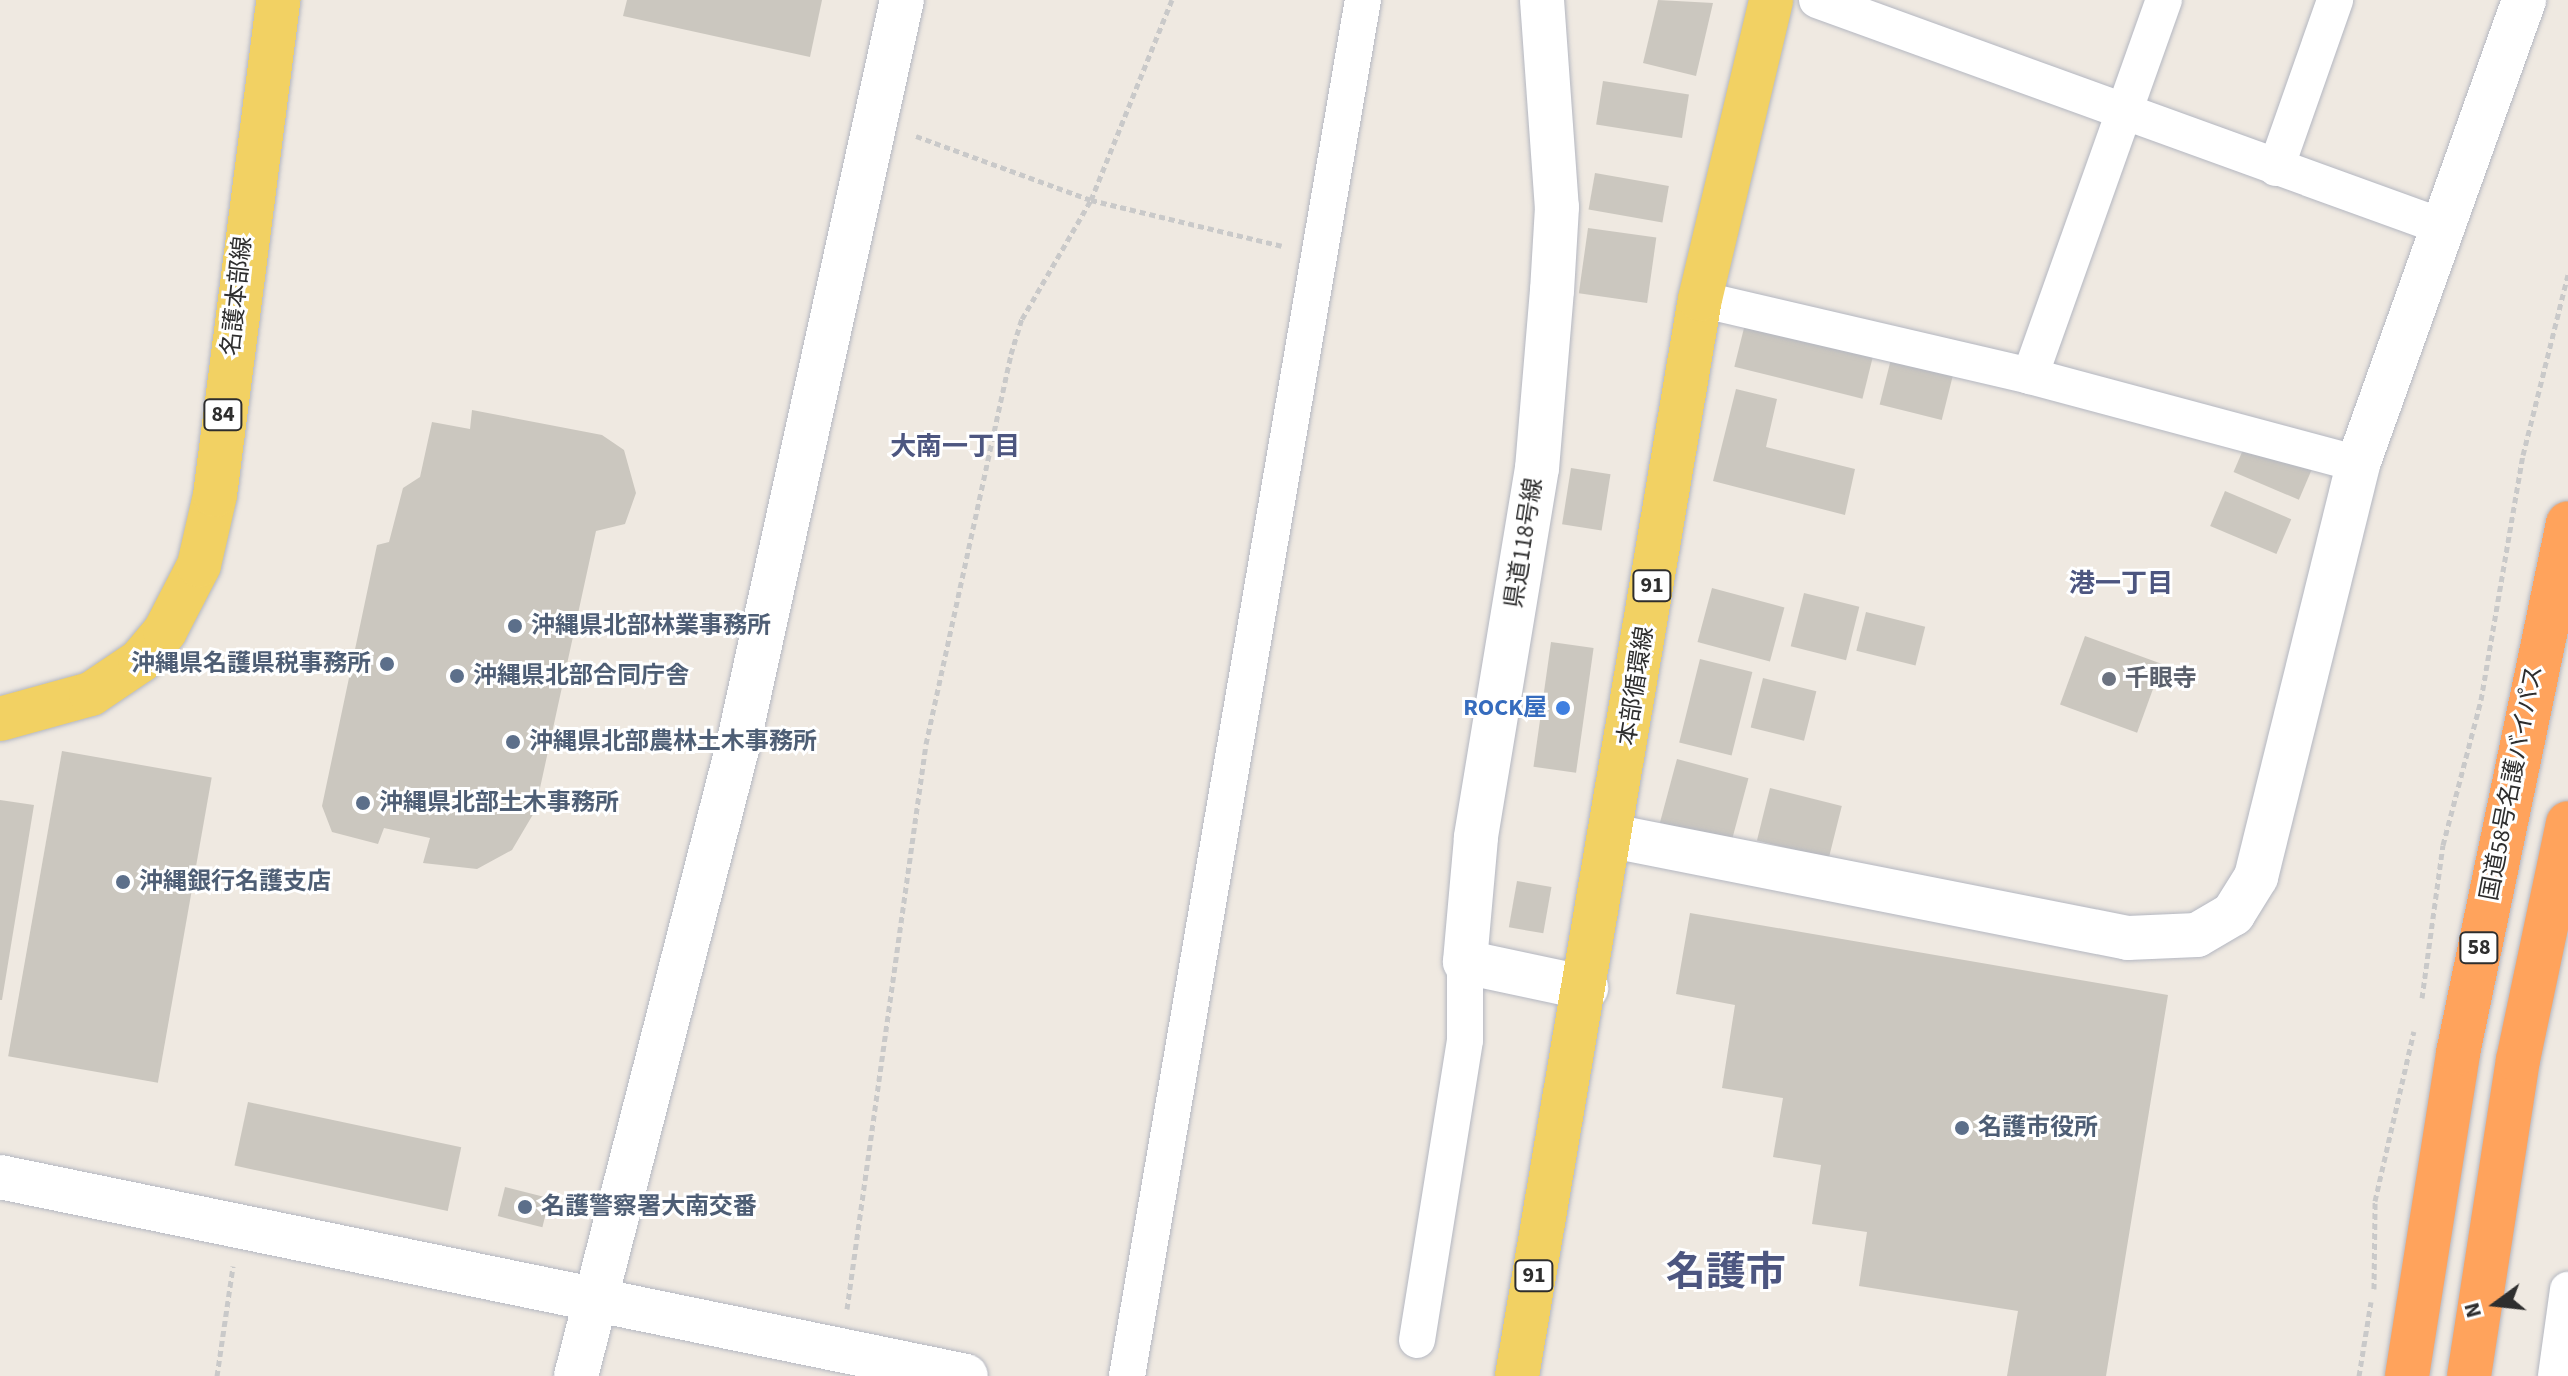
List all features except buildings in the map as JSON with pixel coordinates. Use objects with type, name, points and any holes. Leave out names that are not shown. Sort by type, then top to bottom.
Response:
[{"type":"highway","name":"国道58号名護バイパス","points":[[2407,1376],[2461,1038],[2568,523]]},
{"type":"highway","points":[[2469,1376],[2518,1060],[2568,823]]},
{"type":"main road","name":"名護本部線","points":[[0,719],[91,694],[140,661],[199,565],[215,495],[278,0]]},
{"type":"main road","name":"本部循環線","points":[[1517,1376],[1612,836],[1700,299],[1771,0]]},
{"type":"street","points":[[576,1376],[598,1304],[738,745],[902,0]]},
{"type":"street","points":[[1127,1376],[1314,253],[1363,0]]},
{"type":"street","name":"県道118号線","points":[[1465,962],[1476,838],[1537,468],[1552,290],[1557,207],[1542,0]]},
{"type":"street","points":[[1817,0],[2443,227]]},
{"type":"street","points":[[2030,376],[2164,0]]},
{"type":"street","points":[[2276,168],[2335,0]]},
{"type":"street","points":[[1612,836],[2128,938],[2197,935],[2233,914],[2256,877],[2358,464],[2524,0]]},
{"type":"street","points":[[1700,299],[2030,376],[2358,464]]},
{"type":"street","points":[[1417,1340],[1465,1040],[1465,962],[1586,988]]},
{"type":"street","points":[[0,1177],[240,1225],[598,1304],[966,1376]]},
{"type":"street","points":[[2556,1376],[2568,1290]]},
{"type":"path","points":[[846,1318],[926,744],[1011,354],[1022,319],[1091,200],[1172,0]]},
{"type":"path","points":[[903,131],[1091,200],[1314,253]]},
{"type":"path","points":[[2421,1005],[2443,845],[2481,700],[2526,441],[2568,275]]},
{"type":"path","points":[[2359,1376],[2374,1289],[2375,1201],[2417,1020]]},
{"type":"path","points":[[217,1376],[240,1225]]},
{"type":"place","name":"沖縄県北部林業事務所","points":[[515,626]]},
{"type":"place","name":"沖縄県名護県税事務所","points":[[387,664]]},
{"type":"place","name":"沖縄県北部合同庁舎","points":[[457,676]]},
{"type":"place","name":"千眼寺","points":[[2109,679]]},
{"type":"place","name":"ROCK屋","points":[[1563,708]]},
{"type":"place","name":"沖縄県北部農林土木事務所","points":[[513,742]]},
{"type":"place","name":"沖縄県北部土木事務所","points":[[363,803]]},
{"type":"place","name":"沖縄銀行名護支店","points":[[123,882]]},
{"type":"place","name":"名護市役所","points":[[1962,1128]]},
{"type":"place","name":"名護警察署大南交番","points":[[525,1207]]},
{"type":"district","name":"大南一丁目","points":[[955,447]]},
{"type":"district","name":"港一丁目","points":[[2121,584]]},
{"type":"district","name":"名護市","points":[[1726,1273]]}]
